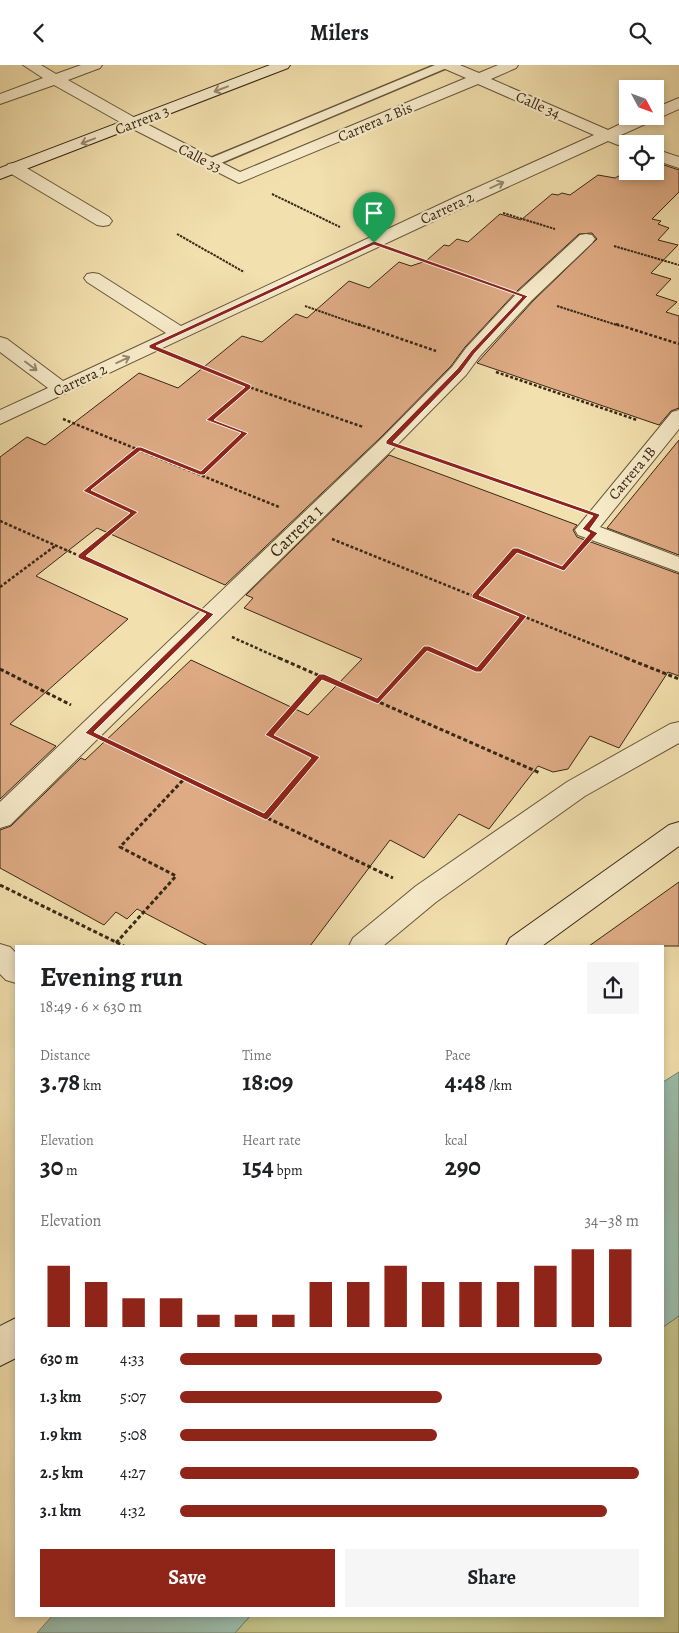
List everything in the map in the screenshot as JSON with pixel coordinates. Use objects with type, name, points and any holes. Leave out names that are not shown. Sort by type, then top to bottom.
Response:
[{"type":"street","name":"Calle 33","points":[[30,65],[133,123],[240,178]]},
{"type":"street","points":[[0,99],[96,65]]},
{"type":"street","name":"Carrera 3","points":[[7,171],[283,65]]},
{"type":"street","name":"Calle 34","points":[[446,65],[619,140]]},
{"type":"street","name":"Carrera 2 Bis","points":[[240,178],[512,65]]},
{"type":"street","points":[[664,110],[679,103]]},
{"type":"street","name":"Carrera 2","points":[[0,418],[462,201],[632,125]]},
{"type":"street","points":[[664,157],[679,163]]},
{"type":"street","points":[[7,171],[103,221]]},
{"type":"street","name":"Carrera 1","points":[[0,818],[391,440],[459,371],[473,352],[525,296],[586,239]]},
{"type":"street","points":[[93,278],[179,333]]},
{"type":"street","points":[[0,343],[62,389]]},
{"type":"street","name":"Carrera 1B","points":[[592,526],[679,416]]},
{"type":"street","points":[[592,526],[679,565]]},
{"type":"street","points":[[364,945],[426,895],[576,789],[679,731]]},
{"type":"street","points":[[521,945],[679,832]]},
{"type":"street","points":[[0,956],[15,970]]},
{"type":"street","points":[[0,1348],[15,1337]]},
{"type":"lane","points":[[210,163],[446,65]]},
{"type":"path","name":"Calle 33","points":[[240,178],[374,243],[525,296],[679,344]]},
{"type":"path","points":[[177,234],[276,289]]},
{"type":"path","points":[[151,347],[249,387],[391,440],[592,526],[564,569],[516,550],[474,596]]},
{"type":"path","points":[[202,474],[245,433],[209,420],[249,387]]},
{"type":"path","points":[[27,405],[202,474],[305,523],[474,596],[679,679]]},
{"type":"path","points":[[81,557],[135,512],[86,491],[139,449]]},
{"type":"path","points":[[0,521],[81,557],[321,676],[576,789]]},
{"type":"path","points":[[0,587],[56,545]]},
{"type":"path","points":[[378,701],[426,648],[479,670],[524,616]]},
{"type":"path","points":[[0,669],[94,727],[184,779],[426,895]]},
{"type":"path","points":[[266,817],[316,757],[269,735],[321,676]]},
{"type":"path","points":[[116,943],[176,876],[120,847],[184,779]]},
{"type":"path","points":[[0,885],[121,945]]},
{"type":"shaded area","points":[[679,1072],[679,1316],[664,1326],[664,1081]]},
{"type":"shaded area","points":[[679,1316],[679,1633],[235,1633],[249,1617],[664,1617],[664,1326]]},
{"type":"shaded area","points":[[51,1617],[249,1617],[235,1633],[37,1633]]},
{"type":"building","points":[[664,165],[679,170],[679,192],[652,219],[661,221],[658,224],[669,228],[658,240],[678,245],[651,273],[671,279],[656,295],[677,302],[666,312],[679,316],[679,408],[671,411],[659,425],[477,363],[533,301],[597,239],[592,233],[579,234],[517,291],[465,347],[451,366],[381,437],[225,585],[97,528],[36,576],[128,619],[10,724],[56,746],[0,799],[0,457],[27,437],[45,445],[139,373],[178,388],[242,336],[262,342],[296,314],[307,318],[349,281],[369,288],[399,262],[411,266],[426,261],[444,245],[449,246],[457,239],[468,242],[500,214],[521,220],[552,194],[558,195],[562,193],[570,195],[598,175],[615,178],[619,176],[619,180],[664,180]]},
{"type":"building","points":[[679,440],[679,555],[607,528]]},
{"type":"building","points":[[389,455],[577,525],[573,530],[577,537],[679,574],[679,676],[668,672],[619,748],[590,736],[568,769],[553,772],[538,766],[489,829],[459,814],[424,858],[390,840],[311,945],[206,945],[137,909],[127,919],[116,912],[104,925],[0,868],[0,830],[11,826],[81,758],[85,760],[191,660],[308,715],[362,659],[244,608],[253,598],[246,595]]},
{"type":"building","points":[[679,882],[679,946],[590,945]]},
{"type":"route","points":[[374,243],[525,296],[473,352],[459,371],[389,443],[597,515],[586,529],[594,533],[564,569],[516,550],[474,596],[524,616],[479,670],[426,648],[378,701],[321,676],[269,735],[316,757],[266,817],[89,733],[211,614],[81,557],[135,512],[86,491],[139,449],[202,474],[245,433],[209,420],[249,387],[151,347],[374,243]]}]
